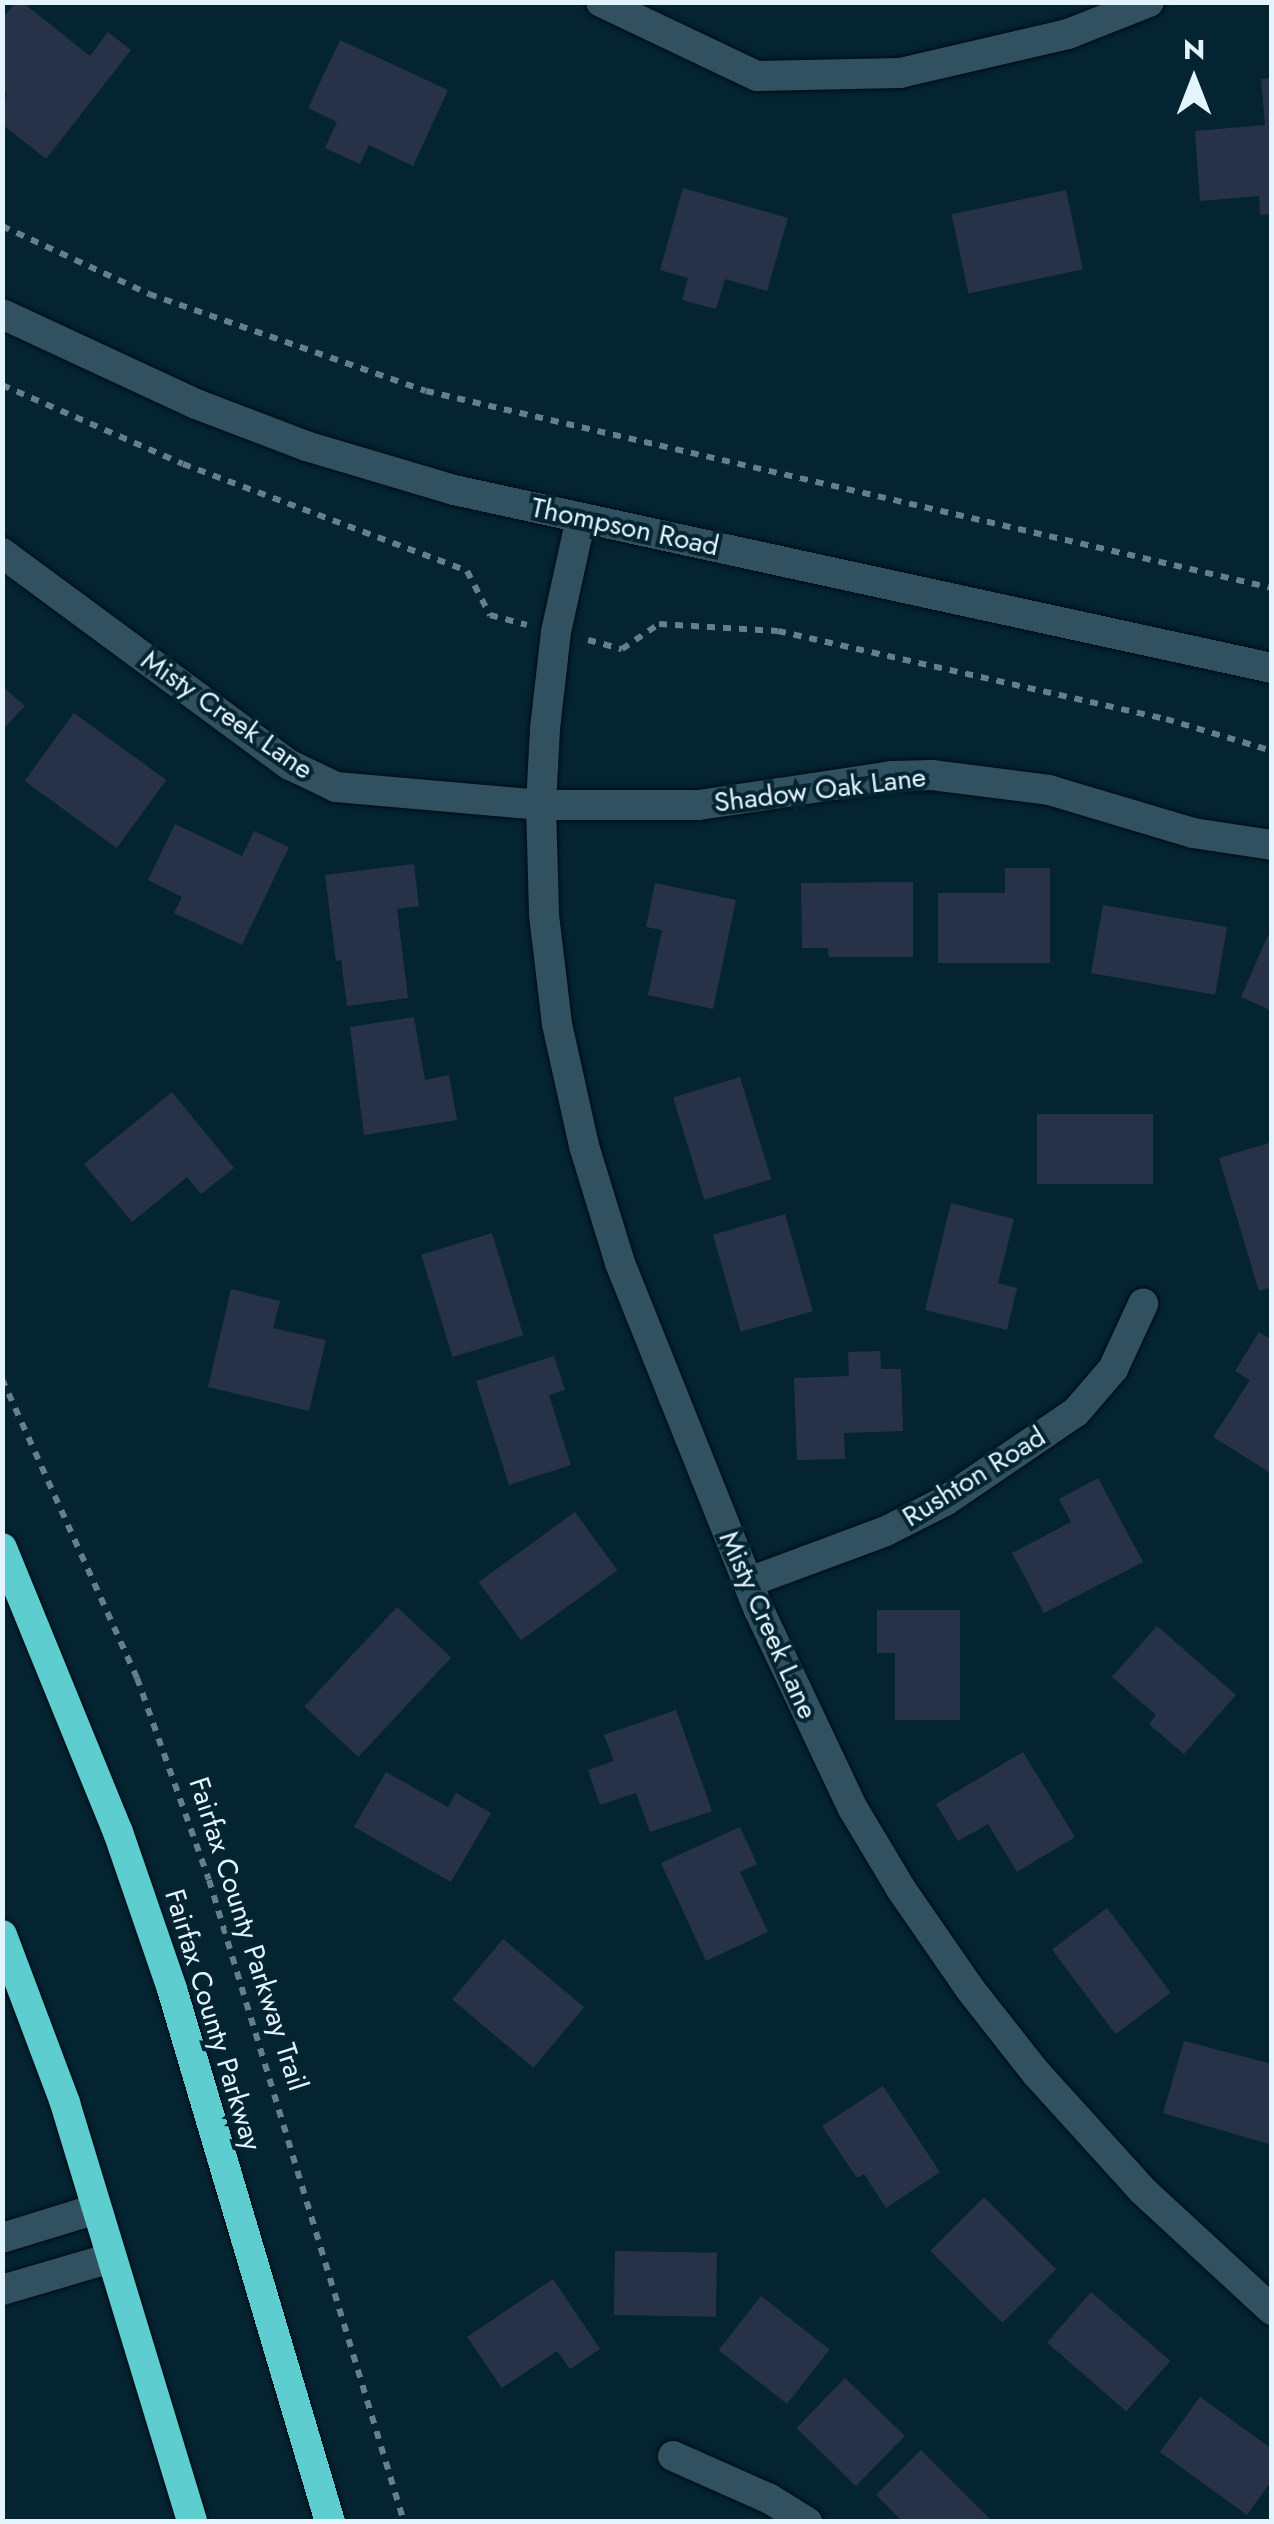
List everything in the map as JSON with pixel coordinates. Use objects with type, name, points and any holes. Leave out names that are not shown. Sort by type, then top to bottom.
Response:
[{"type":"highway","name":"Fairfax County Parkway","points":[[2,1548],[104,1795],[172,1989],[330,2522]]},
{"type":"highway","points":[[2,1935],[65,2103],[192,2522]]},
{"type":"street","points":[[602,2],[756,76],[900,73],[1068,34],[1149,2]]},
{"type":"street","name":"Thompson Road","points":[[2,314],[196,404],[306,446],[454,490],[1272,668]]},
{"type":"street","name":"Misty Creek Lane","points":[[581,518],[556,632],[541,805],[544,914],[557,1024],[584,1146],[620,1263],[749,1582],[852,1807],[901,1890],[970,1989],[1038,2074],[1142,2191],[1272,2310]]},
{"type":"street","name":"Misty Creek Lane","points":[[2,553],[290,765],[336,787],[541,805]]},
{"type":"street","name":"Shadow Oak Lane","points":[[541,805],[699,805],[872,778],[932,775],[1050,790],[1193,832],[1272,845]]},
{"type":"street","name":"Rushton Road","points":[[749,1582],[886,1531],[945,1501],[1076,1412],[1114,1369],[1142,1304]]},
{"type":"street","points":[[2,2238],[96,2209]]},
{"type":"street","points":[[2,2290],[111,2258]]},
{"type":"street","points":[[674,2456],[770,2499],[808,2522]]},
{"type":"path","points":[[2,226],[149,294],[426,391],[1272,588]]},
{"type":"path","points":[[2,385],[183,464],[467,570],[490,615],[622,649],[660,624],[778,631],[1166,718],[1272,751]]},
{"type":"path","name":"Fairfax County Parkway Trail","points":[[2,1378],[137,1678],[209,1880],[404,2522]]},
{"type":"building","points":[[16,2],[22,2],[90,56],[108,32],[131,50],[46,159],[2,124],[6,93],[2,90],[2,19]]},
{"type":"building","points":[[340,40],[448,90],[413,166],[369,145],[360,164],[325,148],[337,122],[308,108]]},
{"type":"building","points":[[1272,78],[1272,214],[1260,215],[1259,196],[1200,201],[1195,131],[1265,125],[1261,79]]},
{"type":"building","points":[[683,188],[788,218],[767,291],[725,279],[716,309],[682,300],[688,278],[660,270]]},
{"type":"building","points":[[1066,190],[1083,269],[968,294],[952,214]]},
{"type":"building","points":[[2,686],[25,706],[2,730]]},
{"type":"building","points":[[74,713],[166,780],[117,848],[25,781]]},
{"type":"building","points":[[175,824],[242,856],[254,831],[289,847],[242,945],[174,913],[182,897],[148,880]]},
{"type":"building","points":[[414,864],[419,906],[397,909],[408,998],[347,1006],[341,960],[336,961],[325,875]]},
{"type":"building","points":[[1005,868],[1050,868],[1050,963],[938,963],[938,893],[1005,893]]},
{"type":"building","points":[[913,882],[913,957],[829,957],[828,948],[802,948],[801,883]]},
{"type":"building","points":[[655,883],[736,900],[713,1009],[648,995],[662,930],[646,927]]},
{"type":"building","points":[[1103,905],[1227,927],[1215,995],[1091,973]]},
{"type":"building","points":[[1268,935],[1272,937],[1272,1011],[1241,997]]},
{"type":"building","points":[[414,1017],[425,1080],[449,1075],[457,1120],[364,1135],[350,1027]]},
{"type":"building","points":[[740,1077],[771,1179],[704,1200],[673,1097]]},
{"type":"building","points":[[172,1092],[234,1168],[201,1194],[187,1177],[132,1222],[84,1164]]},
{"type":"building","points":[[1037,1114],[1153,1114],[1153,1184],[1037,1184]]},
{"type":"building","points":[[1272,1142],[1272,1287],[1259,1291],[1219,1158]]},
{"type":"building","points":[[951,1203],[1014,1219],[998,1283],[1017,1288],[1007,1330],[925,1310]]},
{"type":"building","points":[[785,1214],[813,1311],[741,1332],[713,1235]]},
{"type":"building","points":[[492,1233],[523,1335],[453,1357],[421,1255]]},
{"type":"building","points":[[231,1289],[280,1301],[273,1328],[326,1340],[309,1411],[208,1387]]},
{"type":"building","points":[[1259,1332],[1272,1340],[1269,1472],[1213,1437],[1250,1380],[1235,1371]]},
{"type":"building","points":[[880,1351],[881,1369],[901,1369],[903,1431],[844,1433],[845,1459],[797,1460],[794,1378],[849,1376],[848,1352]]},
{"type":"building","points":[[554,1356],[565,1390],[549,1395],[571,1465],[509,1485],[476,1381]]},
{"type":"building","points":[[1098,1478],[1143,1562],[1044,1613],[1012,1553],[1071,1522],[1059,1499]]},
{"type":"building","points":[[575,1512],[617,1570],[521,1640],[479,1582]]},
{"type":"building","points":[[397,1607],[451,1657],[358,1757],[304,1706]]},
{"type":"building","points":[[877,1610],[960,1610],[960,1720],[895,1720],[895,1653],[877,1653]]},
{"type":"building","points":[[1157,1626],[1236,1695],[1184,1754],[1149,1724],[1156,1715],[1112,1677]]},
{"type":"building","points":[[676,1710],[712,1811],[650,1832],[636,1793],[600,1805],[588,1770],[614,1761],[604,1735]]},
{"type":"building","points":[[1023,1752],[1075,1837],[1017,1872],[988,1824],[958,1841],[936,1804]]},
{"type":"building","points":[[386,1772],[448,1807],[456,1793],[491,1813],[451,1882],[354,1827]]},
{"type":"building","points":[[740,1827],[757,1864],[740,1872],[768,1932],[706,1961],[661,1863]]},
{"type":"building","points":[[1107,1908],[1171,1993],[1116,2034],[1052,1950]]},
{"type":"building","points":[[503,1939],[584,2007],[533,2068],[452,2000]]},
{"type":"building","points":[[1184,2041],[1272,2064],[1272,2145],[1163,2113]]},
{"type":"building","points":[[883,2086],[940,2172],[886,2208],[864,2174],[857,2178],[822,2126]]},
{"type":"building","points":[[984,2197],[1056,2269],[1002,2323],[930,2251]]},
{"type":"building","points":[[615,2251],[717,2253],[716,2317],[614,2315]]},
{"type":"building","points":[[553,2279],[600,2349],[570,2369],[557,2351],[502,2388],[467,2337]]},
{"type":"building","points":[[1091,2292],[1170,2361],[1126,2411],[1047,2343]]},
{"type":"building","points":[[761,2296],[830,2350],[787,2404],[719,2350]]},
{"type":"building","points":[[845,2378],[905,2436],[856,2486],[796,2428]]},
{"type":"building","points":[[1200,2397],[1272,2449],[1272,2480],[1247,2515],[1160,2452]]},
{"type":"building","points":[[921,2450],[993,2522],[903,2522],[876,2495]]}]
